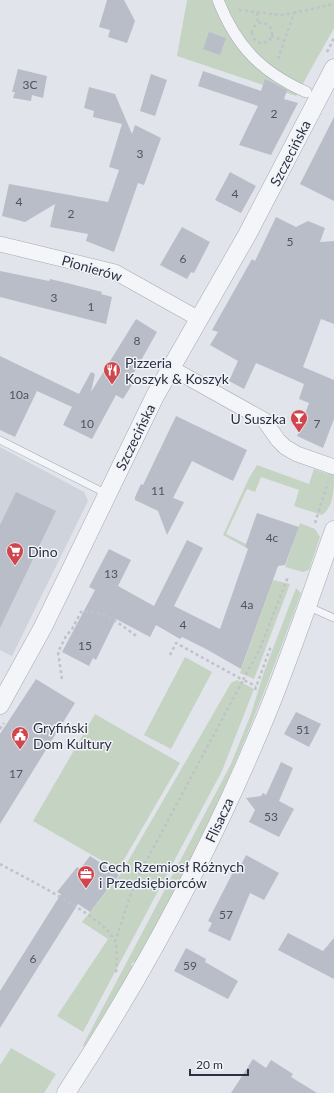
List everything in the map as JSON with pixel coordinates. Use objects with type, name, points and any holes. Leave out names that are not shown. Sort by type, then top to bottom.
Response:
[{"type":"street","points":[[219,2],[236,38],[261,66],[273,75],[306,92]]},
{"type":"street","name":"Szczecińska","points":[[0,705],[43,627],[142,421],[250,229],[334,68]]},
{"type":"street","name":"Pionierów","points":[[0,244],[115,272],[199,320]]},
{"type":"street","points":[[171,368],[264,420],[278,440],[285,447],[297,454],[334,467]]},
{"type":"street","name":"Flisacza","points":[[66,1093],[139,973],[203,853],[260,730],[334,530]]},
{"type":"lane","points":[[0,440],[107,494]]},
{"type":"lane","points":[[307,606],[334,618]]},
{"type":"path","points":[[219,2],[239,10],[282,15],[334,4]]},
{"type":"path","points":[[257,13],[258,24],[252,33],[256,41],[264,43],[271,36]]},
{"type":"path","points":[[273,75],[294,13]]},
{"type":"path","points":[[258,24],[269,26],[271,36]]},
{"type":"path","points":[[271,36],[285,41]]},
{"type":"path","points":[[314,528],[334,467]]},
{"type":"path","points":[[121,970],[116,979],[115,942],[134,884],[259,651],[288,577]]},
{"type":"path","points":[[62,679],[58,652],[81,612],[92,611],[107,616],[138,637]]},
{"type":"path","points":[[170,655],[176,643],[256,686]]},
{"type":"path","points":[[254,693],[272,644]]},
{"type":"path","points":[[0,864],[95,919],[109,932],[115,942]]},
{"type":"shaded area","points":[[0,447],[84,492],[88,501],[12,656],[0,650]]},
{"type":"green space","points":[[187,0],[334,0],[334,28],[296,96],[177,56]]},
{"type":"green space","points":[[257,465],[309,484],[314,469],[328,474],[334,472],[331,502],[326,512],[322,515],[294,506],[299,490],[261,477],[255,492],[247,489],[226,534],[246,544],[245,547],[223,535],[249,478]]},
{"type":"green space","points":[[300,523],[315,529],[320,537],[309,570],[303,572],[285,567]]},
{"type":"green space","points":[[273,580],[290,584],[254,679],[240,673]]},
{"type":"green space","points":[[296,588],[301,593],[259,705],[229,778],[196,851],[137,960],[131,964],[133,967],[86,1044],[82,1047],[231,764],[251,714],[264,672]]},
{"type":"green space","points":[[185,657],[212,672],[171,749],[144,735]]},
{"type":"green space","points":[[237,680],[254,689],[222,771],[83,1032],[57,1016],[108,939],[82,922],[120,875],[231,683]]},
{"type":"green space","points":[[95,714],[180,763],[118,870],[33,821]]},
{"type":"green space","points":[[11,1048],[56,1074],[44,1093],[0,1093],[0,1065]]},
{"type":"building","points":[[107,0],[124,0],[135,21],[127,43],[108,37],[110,30],[99,27]]},
{"type":"building","points":[[209,32],[226,38],[220,55],[203,49]]},
{"type":"building","points":[[18,69],[47,76],[43,98],[32,95],[31,101],[13,98],[15,92],[12,92]]},
{"type":"building","points":[[203,71],[261,91],[265,79],[287,90],[284,99],[298,103],[271,155],[239,145],[258,106],[198,86]]},
{"type":"building","points":[[151,74],[167,80],[155,116],[140,111]]},
{"type":"building","points":[[89,87],[115,94],[132,134],[135,125],[161,138],[144,185],[138,183],[114,252],[86,241],[88,234],[50,227],[55,204],[25,222],[2,216],[9,184],[108,202],[119,170],[109,167],[122,124],[93,117],[94,111],[84,108]]},
{"type":"building","points":[[334,117],[334,201],[300,184]]},
{"type":"building","points":[[230,172],[256,186],[241,213],[215,200]]},
{"type":"building","points":[[276,217],[296,227],[308,221],[325,228],[320,242],[334,241],[334,324],[321,319],[303,367],[334,380],[334,419],[323,448],[297,436],[309,403],[299,399],[304,384],[256,363],[244,389],[229,381],[238,361],[210,345],[218,332],[212,330],[252,259],[255,261]]},
{"type":"building","points":[[182,227],[210,242],[194,273],[191,272],[187,279],[160,265]]},
{"type":"building","points":[[0,271],[49,281],[50,279],[102,292],[101,294],[112,297],[106,324],[0,297]]},
{"type":"building","points":[[136,319],[157,332],[131,378],[135,380],[123,399],[116,395],[92,439],[63,425],[72,407],[37,391],[15,437],[0,430],[0,356],[79,394],[91,372],[95,374],[91,392]]},
{"type":"building","points":[[176,416],[247,450],[233,481],[192,461],[173,498],[184,502],[167,535],[158,511],[135,500],[135,497],[141,484],[143,485]]},
{"type":"building","name":"Dino","points":[[16,492],[56,511],[0,628],[0,525]]},
{"type":"building","points":[[257,513],[299,527],[285,565],[278,566],[241,669],[206,649],[182,637],[180,639],[156,625],[150,637],[116,619],[96,660],[93,658],[89,666],[62,652],[95,590],[89,587],[109,549],[131,560],[118,586],[154,606],[187,540],[203,548],[174,606],[220,629],[248,549],[245,547]]},
{"type":"building","points":[[36,679],[75,703],[0,824],[0,734]]},
{"type":"building","points":[[296,712],[321,724],[309,747],[284,734]]},
{"type":"building","points":[[281,762],[293,768],[279,801],[294,809],[279,837],[249,822],[255,810],[246,798],[261,796],[263,793],[266,795]]},
{"type":"building","points":[[246,855],[279,873],[264,900],[250,893],[230,941],[208,931],[212,923],[208,921],[233,872],[237,873]]},
{"type":"building","points":[[90,856],[119,875],[90,912],[78,904],[0,1028],[0,991],[61,894],[57,892],[77,867],[80,869]]},
{"type":"building","points":[[288,933],[323,951],[334,938],[334,979],[278,950]]},
{"type":"building","points":[[186,948],[206,959],[205,962],[238,981],[228,999],[174,971]]},
{"type":"building","points":[[253,1059],[266,1068],[271,1060],[293,1074],[291,1077],[317,1093],[231,1093]]},
{"type":"place","name":"Pizzeria Koszyk & Koszyk","points":[[112,385]]},
{"type":"place","name":"U Suszka","points":[[299,433]]},
{"type":"place","name":"Dino","points":[[15,566]]},
{"type":"place","name":"Gryfiński Dom Kultury","points":[[20,750]]},
{"type":"place","name":"Cech Rzemiosł Różnych i Przedsiębiorców","points":[[86,889]]}]
